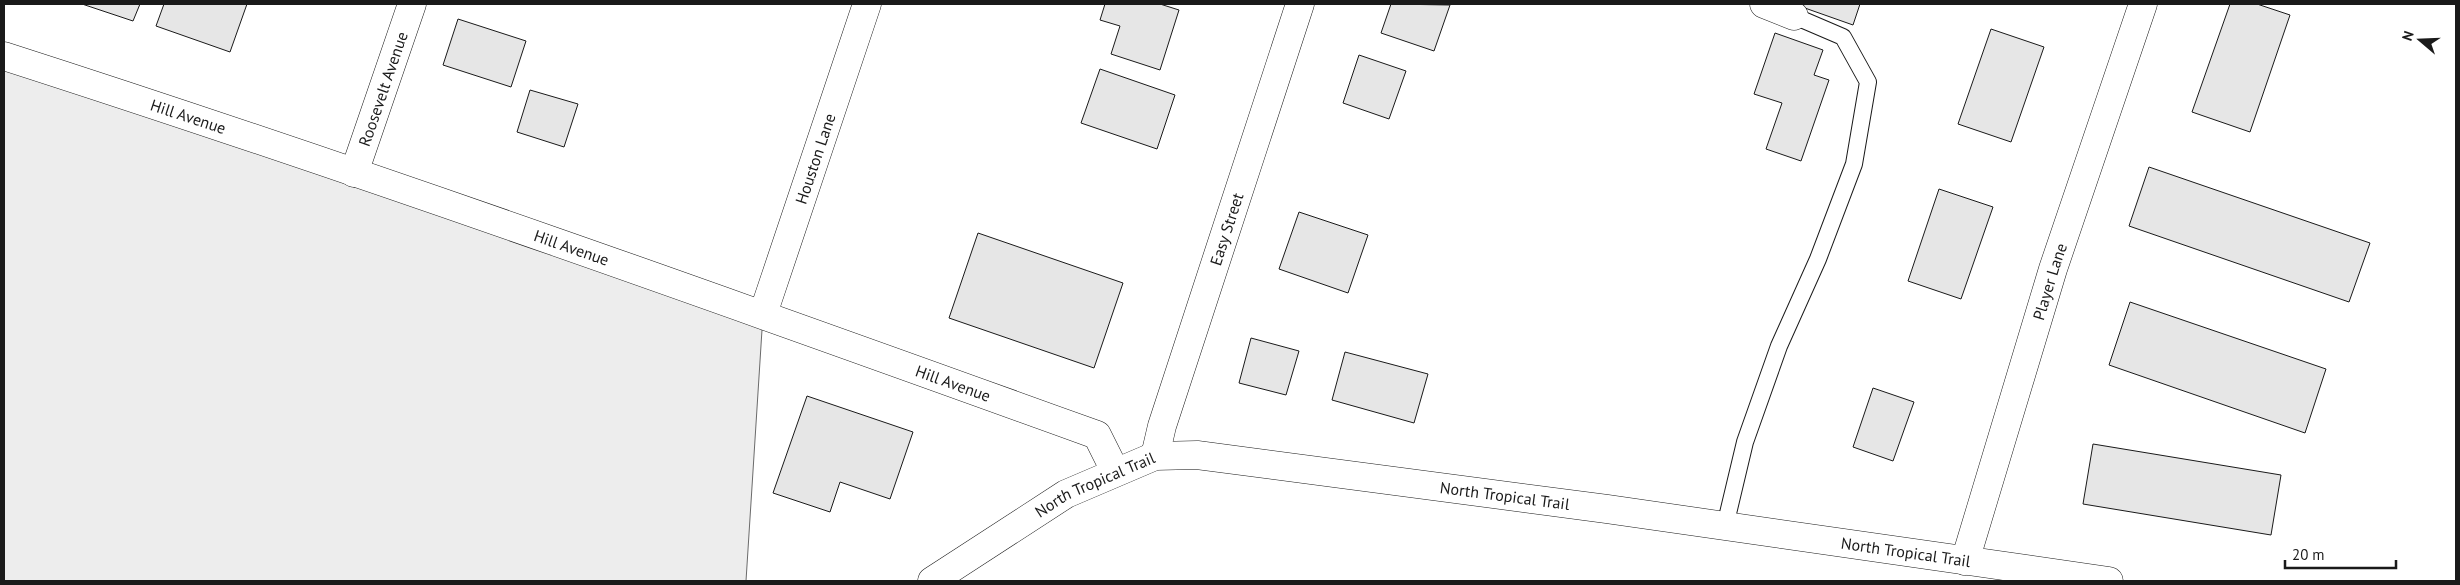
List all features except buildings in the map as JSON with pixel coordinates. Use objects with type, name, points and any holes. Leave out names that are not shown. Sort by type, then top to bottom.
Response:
[{"type":"street","name":"Roosevelt Avenue","points":[[354,173],[412,4]]},
{"type":"street","name":"Houston Lane","points":[[763,314],[867,4]]},
{"type":"street","name":"Easy Street","points":[[1154,456],[1162,426],[1300,4]]},
{"type":"street","points":[[1764,4],[1794,16]]},
{"type":"street","name":"Player Lane","points":[[1965,561],[2053,269],[2143,4]]},
{"type":"street","name":"Hill Avenue","points":[[4,56],[354,173],[763,314],[1097,436],[1115,471]]},
{"type":"street","name":"North Tropical Trail","points":[[932,581],[1066,494],[1115,471],[1154,456],[1197,455],[1725,526],[2109,581]]},
{"type":"lane","points":[[1725,526],[1745,442],[1779,346],[1818,259],[1854,164],[1868,82],[1843,37],[1794,16]]},
{"type":"shaded area","points":[[4,59],[763,314],[746,581],[4,581]]}]
